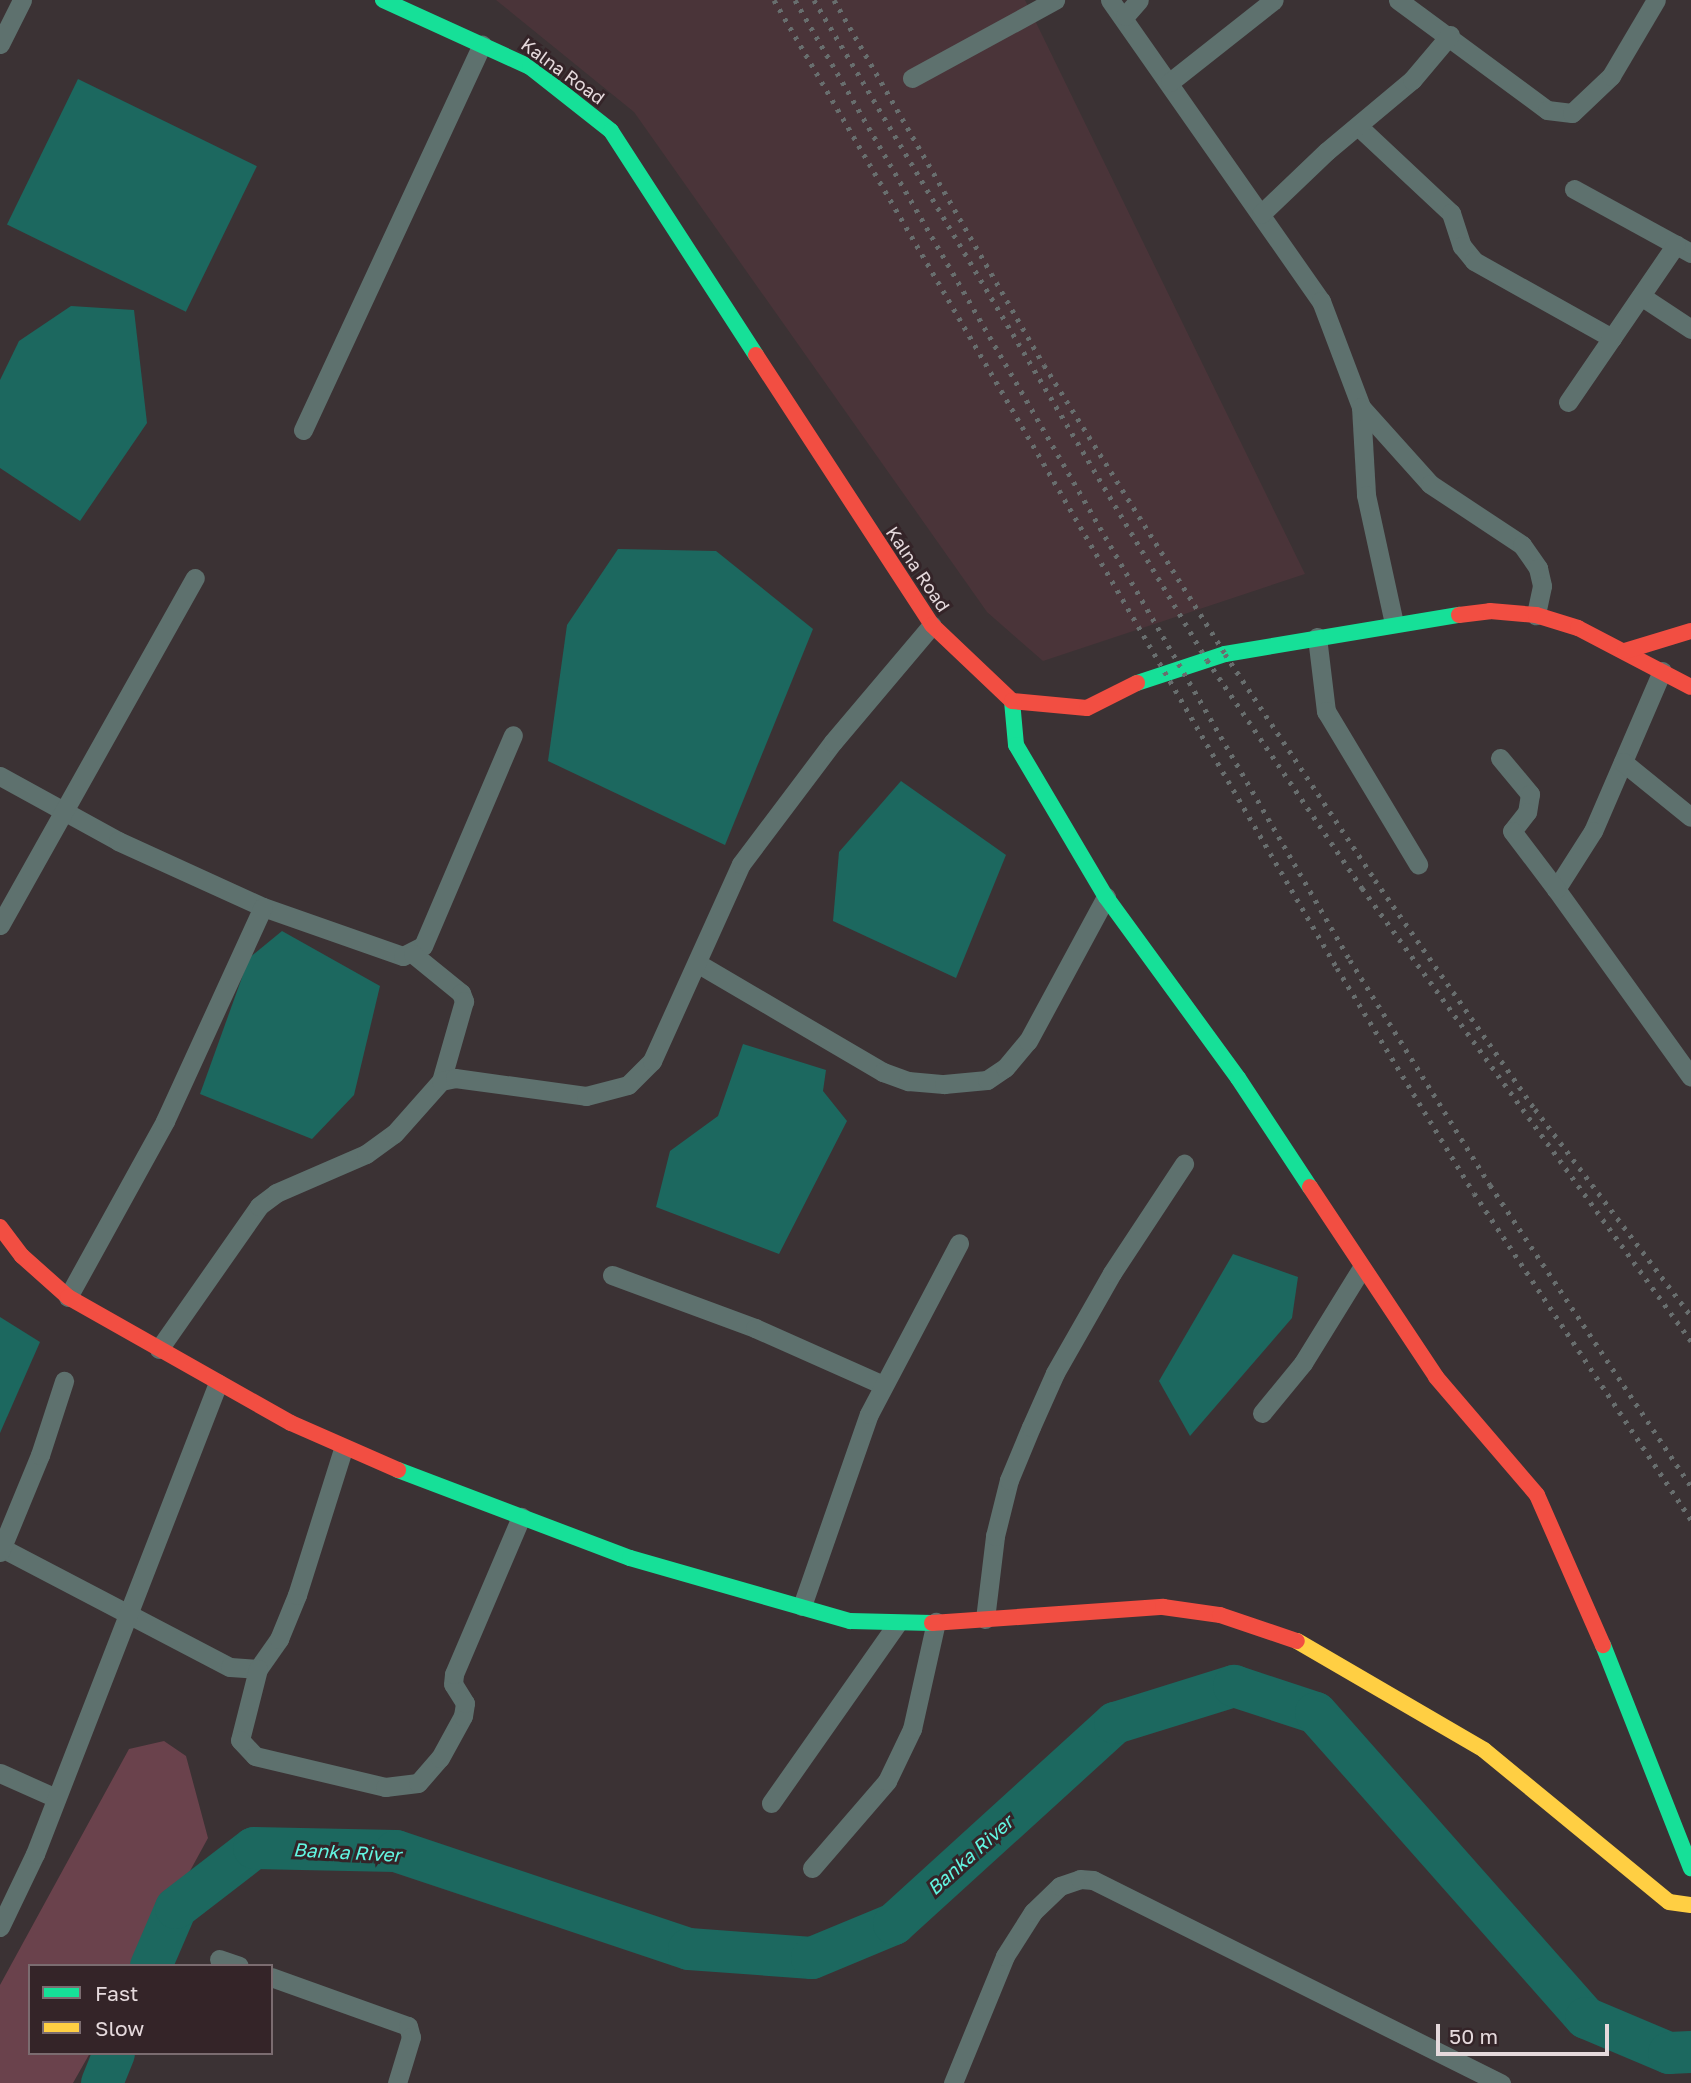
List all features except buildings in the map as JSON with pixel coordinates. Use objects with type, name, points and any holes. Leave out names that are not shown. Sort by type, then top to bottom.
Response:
[{"type":"street","points":[[0,44],[22,0]]},
{"type":"street","name":"Kalna Road","points":[[383,0],[530,67],[611,131],[932,625],[1012,701]]},
{"type":"street","points":[[912,78],[1055,0]]},
{"type":"street","points":[[1110,0],[1125,16],[1321,301],[1361,407],[1366,495],[1394,623]]},
{"type":"street","points":[[1125,16],[1139,0]]},
{"type":"street","points":[[1170,82],[1274,0]]},
{"type":"street","points":[[1398,0],[1450,35],[1547,110],[1573,113],[1611,76],[1656,0]]},
{"type":"street","points":[[1261,214],[1412,80],[1450,35]]},
{"type":"street","points":[[303,430],[482,44]]},
{"type":"street","points":[[1359,127],[1451,213],[1462,246],[1474,261],[1612,338]]},
{"type":"street","points":[[1568,402],[1641,296],[1684,249],[1574,189]]},
{"type":"street","points":[[1641,296],[1691,330]]},
{"type":"street","points":[[1361,407],[1430,484],[1522,545],[1538,568],[1542,586],[1536,615]]},
{"type":"street","points":[[0,925],[195,578]]},
{"type":"street","points":[[1691,687],[1578,628],[1536,615],[1490,611],[1394,623],[1225,654],[1159,673],[1087,708],[1012,701],[1016,745],[1106,897],[1238,1078],[1361,1269],[1436,1377],[1537,1494],[1617,1676],[1691,1868]]},
{"type":"street","points":[[441,1081],[455,1078],[586,1096],[628,1085],[652,1061],[741,864],[833,743],[932,625]]},
{"type":"street","points":[[1625,651],[1691,631]]},
{"type":"street","points":[[1317,637],[1325,711],[1418,864]]},
{"type":"street","points":[[1556,889],[1593,831],[1662,671]]},
{"type":"street","points":[[0,776],[65,812],[263,907],[403,956],[414,954],[423,946],[513,735]]},
{"type":"street","points":[[1500,758],[1530,794],[1527,812],[1512,831],[1691,1077]]},
{"type":"street","points":[[1623,762],[1691,817]]},
{"type":"street","points":[[697,963],[883,1072],[908,1081],[944,1084],[987,1080],[1005,1068],[1028,1041],[1106,897]]},
{"type":"street","points":[[68,1297],[165,1121],[263,907]]},
{"type":"street","points":[[159,1349],[207,1274],[259,1206],[276,1193],[366,1154],[394,1134],[441,1081],[464,1001],[461,993],[414,954]]},
{"type":"street","points":[[985,1619],[995,1536],[1009,1480],[1031,1427],[1055,1373],[1112,1273],[1184,1164]]},
{"type":"street","points":[[0,1227],[22,1256],[68,1297],[218,1383],[343,1450],[631,1558],[850,1621],[896,1625],[1163,1607],[1220,1615],[1272,1631],[1305,1645],[1484,1750],[1670,1902],[1691,1905]]},
{"type":"street","points":[[802,1606],[869,1413],[959,1243]]},
{"type":"street","points":[[1262,1412],[1303,1363],[1361,1269]]},
{"type":"street","points":[[612,1275],[755,1328],[883,1385]]},
{"type":"street","points":[[64,1381],[1,1549],[230,1667],[258,1669]]},
{"type":"street","points":[[0,1927],[56,1798],[218,1383]]},
{"type":"street","points":[[343,1450],[297,1595],[279,1640],[258,1669],[240,1740],[254,1756],[385,1787],[418,1783],[440,1758],[463,1716],[465,1703],[453,1684],[454,1674],[521,1517]]},
{"type":"street","points":[[812,1868],[887,1781],[912,1730],[936,1622]]},
{"type":"street","points":[[771,1803],[896,1625]]},
{"type":"street","points":[[0,1773],[56,1798]]},
{"type":"street","points":[[953,2083],[1005,1956],[1026,1923],[1060,1886],[1080,1879],[1105,1886],[1502,2083]]},
{"type":"street","points":[[219,1959],[233,1964]]},
{"type":"street","points":[[273,1978],[408,2026],[411,2037],[397,2083]]},
{"type":"shaded area","points":[[496,0],[1025,0],[1305,574],[1043,661],[987,612],[634,112]]},
{"type":"shaded area","points":[[78,79],[257,166],[186,312],[7,225]]},
{"type":"shaded area","points":[[71,306],[134,310],[147,423],[80,521],[0,468],[0,380],[19,341]]},
{"type":"shaded area","points":[[618,549],[716,551],[813,629],[725,845],[548,761],[567,625]]},
{"type":"shaded area","points":[[901,781],[1006,855],[956,978],[833,921],[839,852]]},
{"type":"shaded area","points":[[282,931],[380,986],[354,1095],[312,1139],[200,1094],[249,958]]},
{"type":"shaded area","points":[[743,1044],[826,1070],[823,1091],[847,1121],[779,1254],[656,1207],[670,1151],[718,1116]]},
{"type":"shaded area","points":[[1233,1254],[1298,1277],[1292,1318],[1190,1436],[1159,1381]]},
{"type":"shaded area","points":[[0,1317],[40,1342],[0,1433]]},
{"type":"shaded area","points":[[164,1741],[186,1756],[208,1838],[139,1964],[28,1964],[28,2055],[89,2055],[73,2083],[0,2083],[0,1985],[129,1749]]},
{"type":"waterway","name":"Banka River","points":[[152,1964],[176,1908],[254,1848],[396,1851],[689,1949],[812,1958],[894,1924],[1115,1723],[1234,1686],[1316,1713],[1586,2018],[1669,2053],[1691,2052]]},
{"type":"waterway","name":"Banka River","points":[[102,2083],[113,2055]]},
{"type":"railway","points":[[774,0],[1337,968],[1474,1193],[1691,1519]]},
{"type":"railway","points":[[795,0],[1350,960],[1490,1185],[1691,1486]]},
{"type":"railway","points":[[814,0],[1207,660],[1362,888],[1691,1341]]},
{"type":"railway","points":[[834,0],[1044,365],[1225,654],[1375,880],[1535,1109],[1691,1316]]},
{"type":"traffic: fast","points":[[383,0],[530,67],[611,131],[756,355]]},
{"type":"traffic: fast","points":[[1137,683],[1225,654],[1459,615]]},
{"type":"traffic: fast","points":[[1012,701],[1016,745],[1106,897],[1238,1078],[1310,1187]]},
{"type":"traffic: fast","points":[[398,1470],[630,1558],[850,1621],[932,1623]]},
{"type":"traffic: fast","points":[[1603,1645],[1691,1868]]},
{"type":"traffic: slow","points":[[1297,1641],[1484,1750],[1669,1902],[1691,1905]]},
{"type":"traffic: jam","points":[[756,355],[932,625],[1012,701],[1087,708],[1137,683]]},
{"type":"traffic: jam","points":[[1459,615],[1490,611],[1536,615],[1578,628],[1691,687]]},
{"type":"traffic: jam","points":[[1625,651],[1691,631]]},
{"type":"traffic: jam","points":[[1310,1187],[1436,1377],[1537,1495],[1603,1645]]},
{"type":"traffic: jam","points":[[0,1227],[22,1256],[68,1297],[291,1423],[398,1470]]},
{"type":"traffic: jam","points":[[932,1623],[1163,1607],[1220,1615],[1297,1641]]}]
